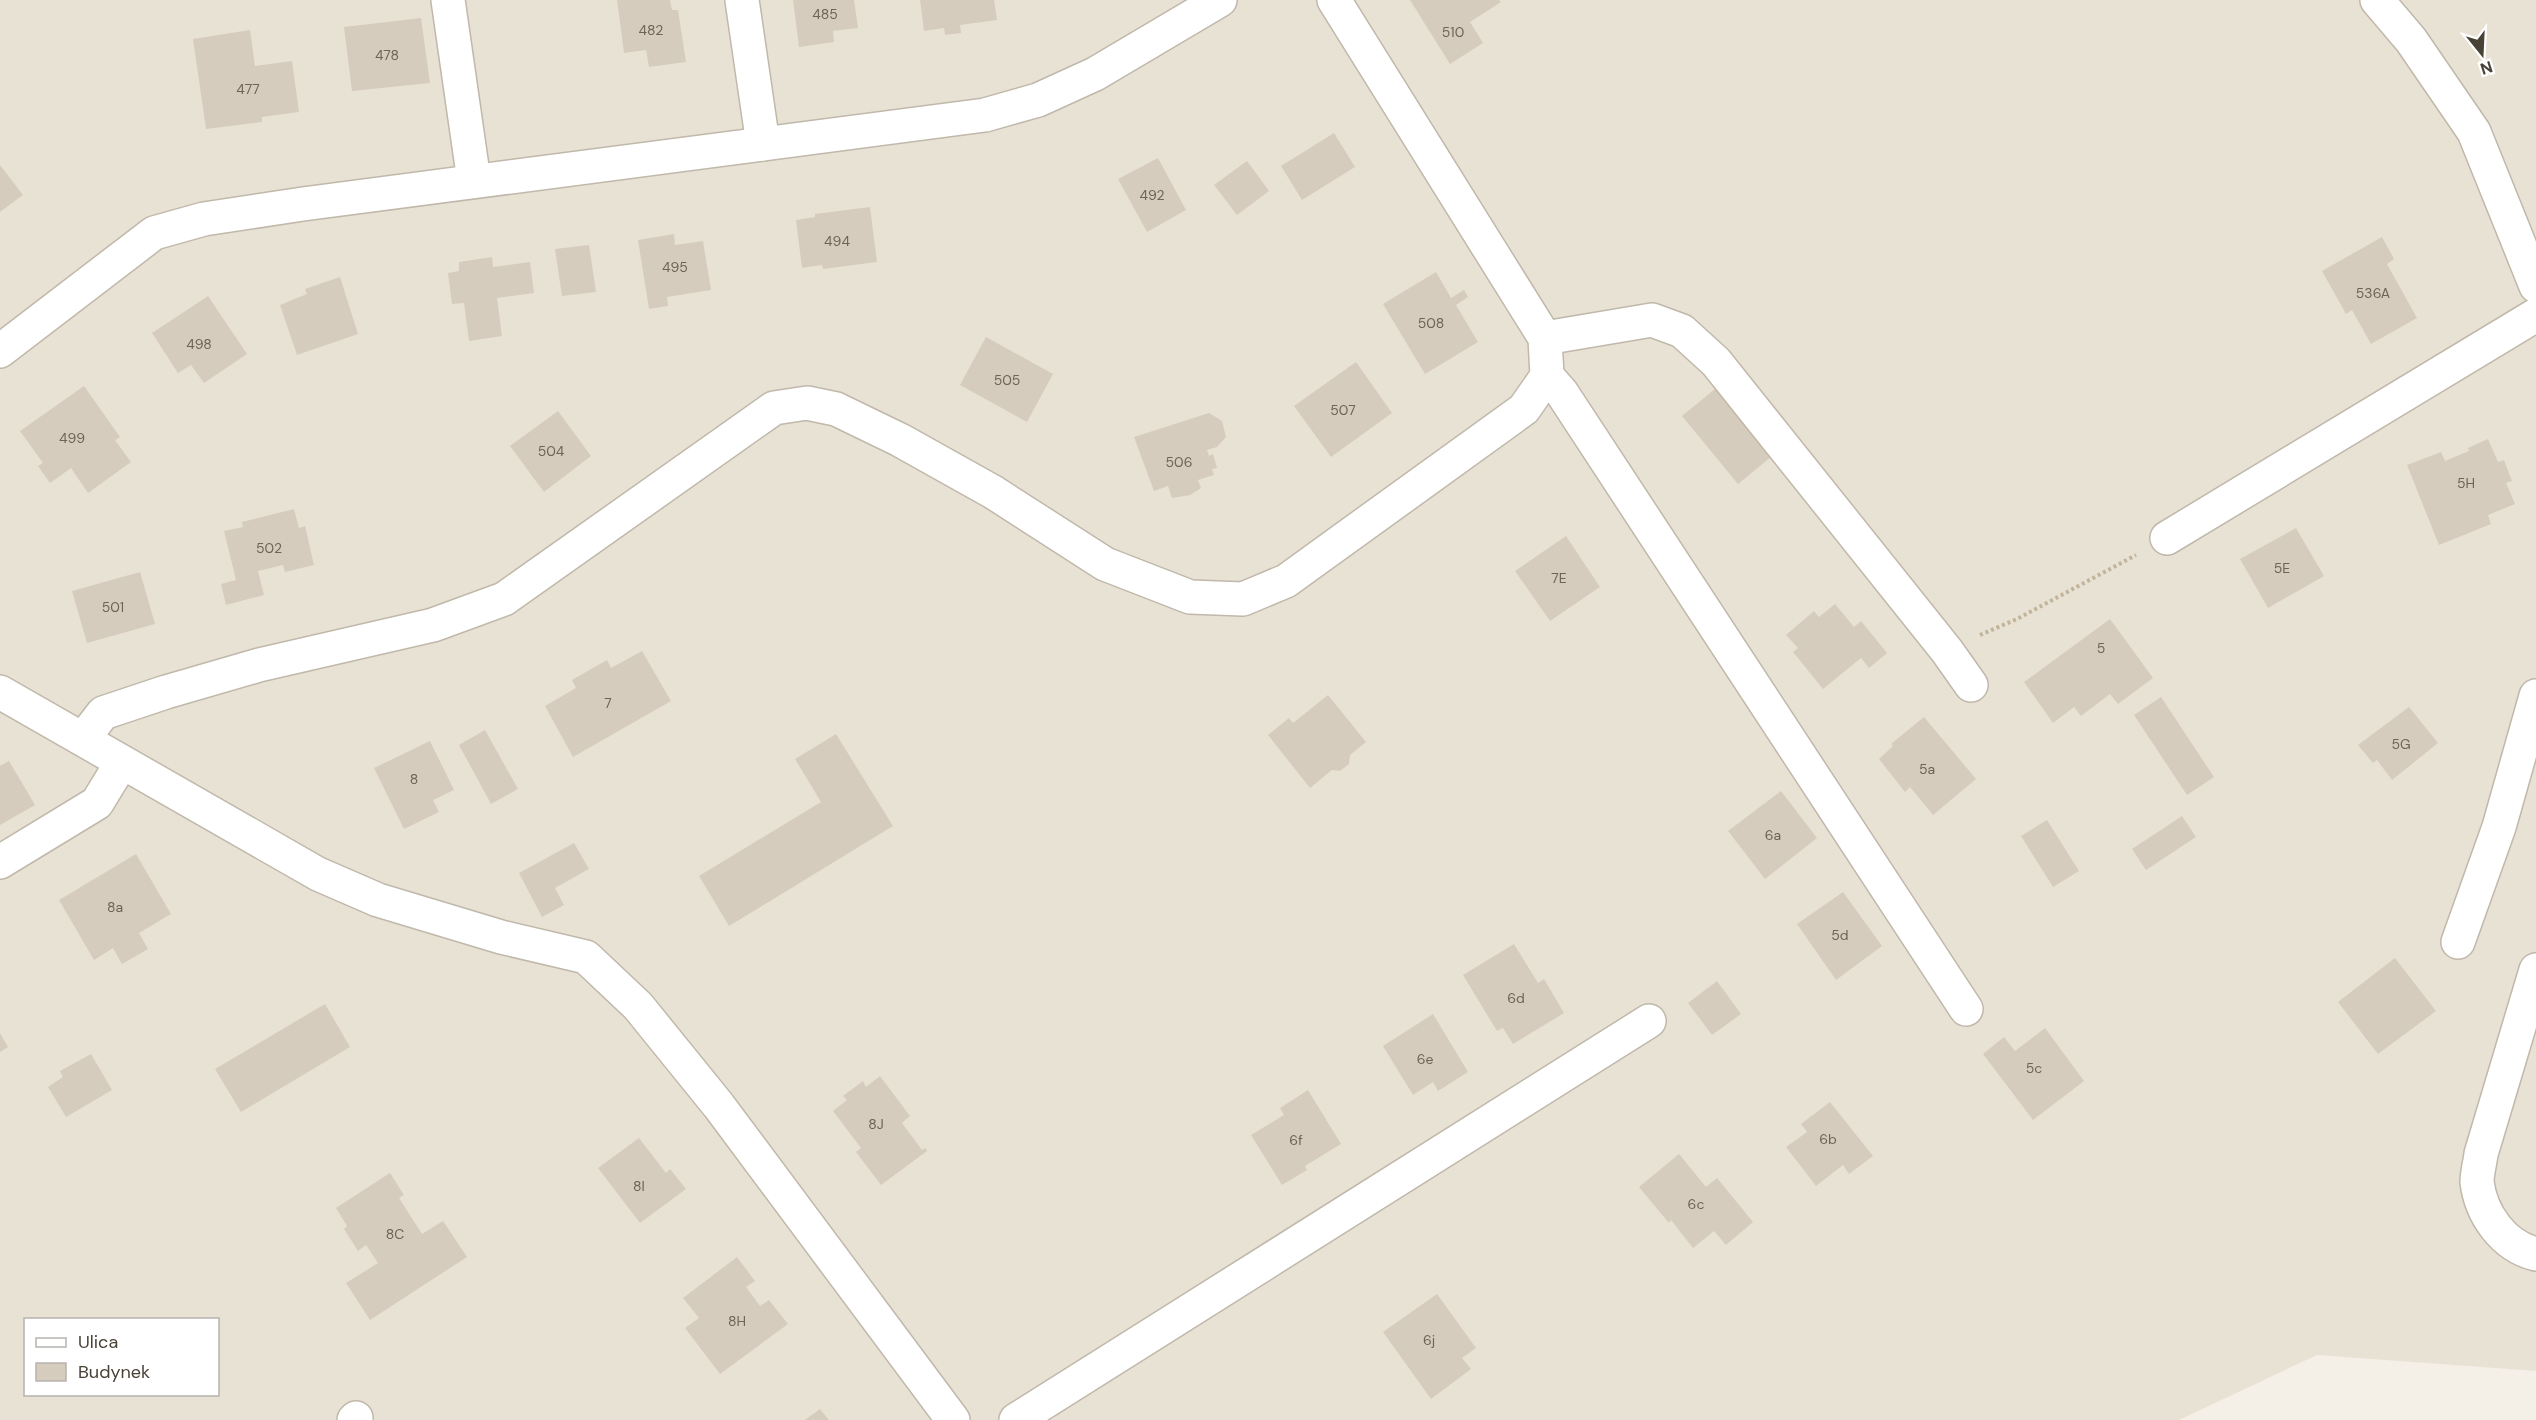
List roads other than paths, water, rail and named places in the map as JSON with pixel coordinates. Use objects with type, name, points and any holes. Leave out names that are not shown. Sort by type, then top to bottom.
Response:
[{"type":"street","points":[[448,0],[474,181]]},
{"type":"street","points":[[742,0],[763,144]]},
{"type":"street","points":[[0,351],[154,233],[204,219],[474,181],[985,115],[1038,100],[1095,74],[1220,0]]},
{"type":"street","points":[[1335,0],[1545,338],[1547,376],[1562,393],[1966,1009]]},
{"type":"street","points":[[2378,0],[2411,40],[2474,132],[2536,286]]},
{"type":"street","points":[[2167,538],[2536,315]]},
{"type":"street","points":[[1545,338],[1652,320],[1682,331],[1716,362],[1947,651],[1971,685]]},
{"type":"street","points":[[83,740],[103,713],[259,665],[433,625],[504,598],[774,408],[807,402],[836,409],[900,440],[993,492],[1105,564],[1190,597],[1243,599],[1286,581],[1524,408],[1547,376]]},
{"type":"street","points":[[0,692],[318,874],[378,900],[501,937],[586,957],[638,1006],[719,1106],[953,1420]]},
{"type":"street","points":[[2458,942],[2499,827],[2536,696]]},
{"type":"street","points":[[0,862],[97,804],[123,762]]},
{"type":"street","points":[[2536,970],[2481,1154],[2477,1179],[2481,1201],[2493,1225],[2511,1242],[2536,1254]]},
{"type":"street","points":[[1016,1420],[1650,1021]]}]
